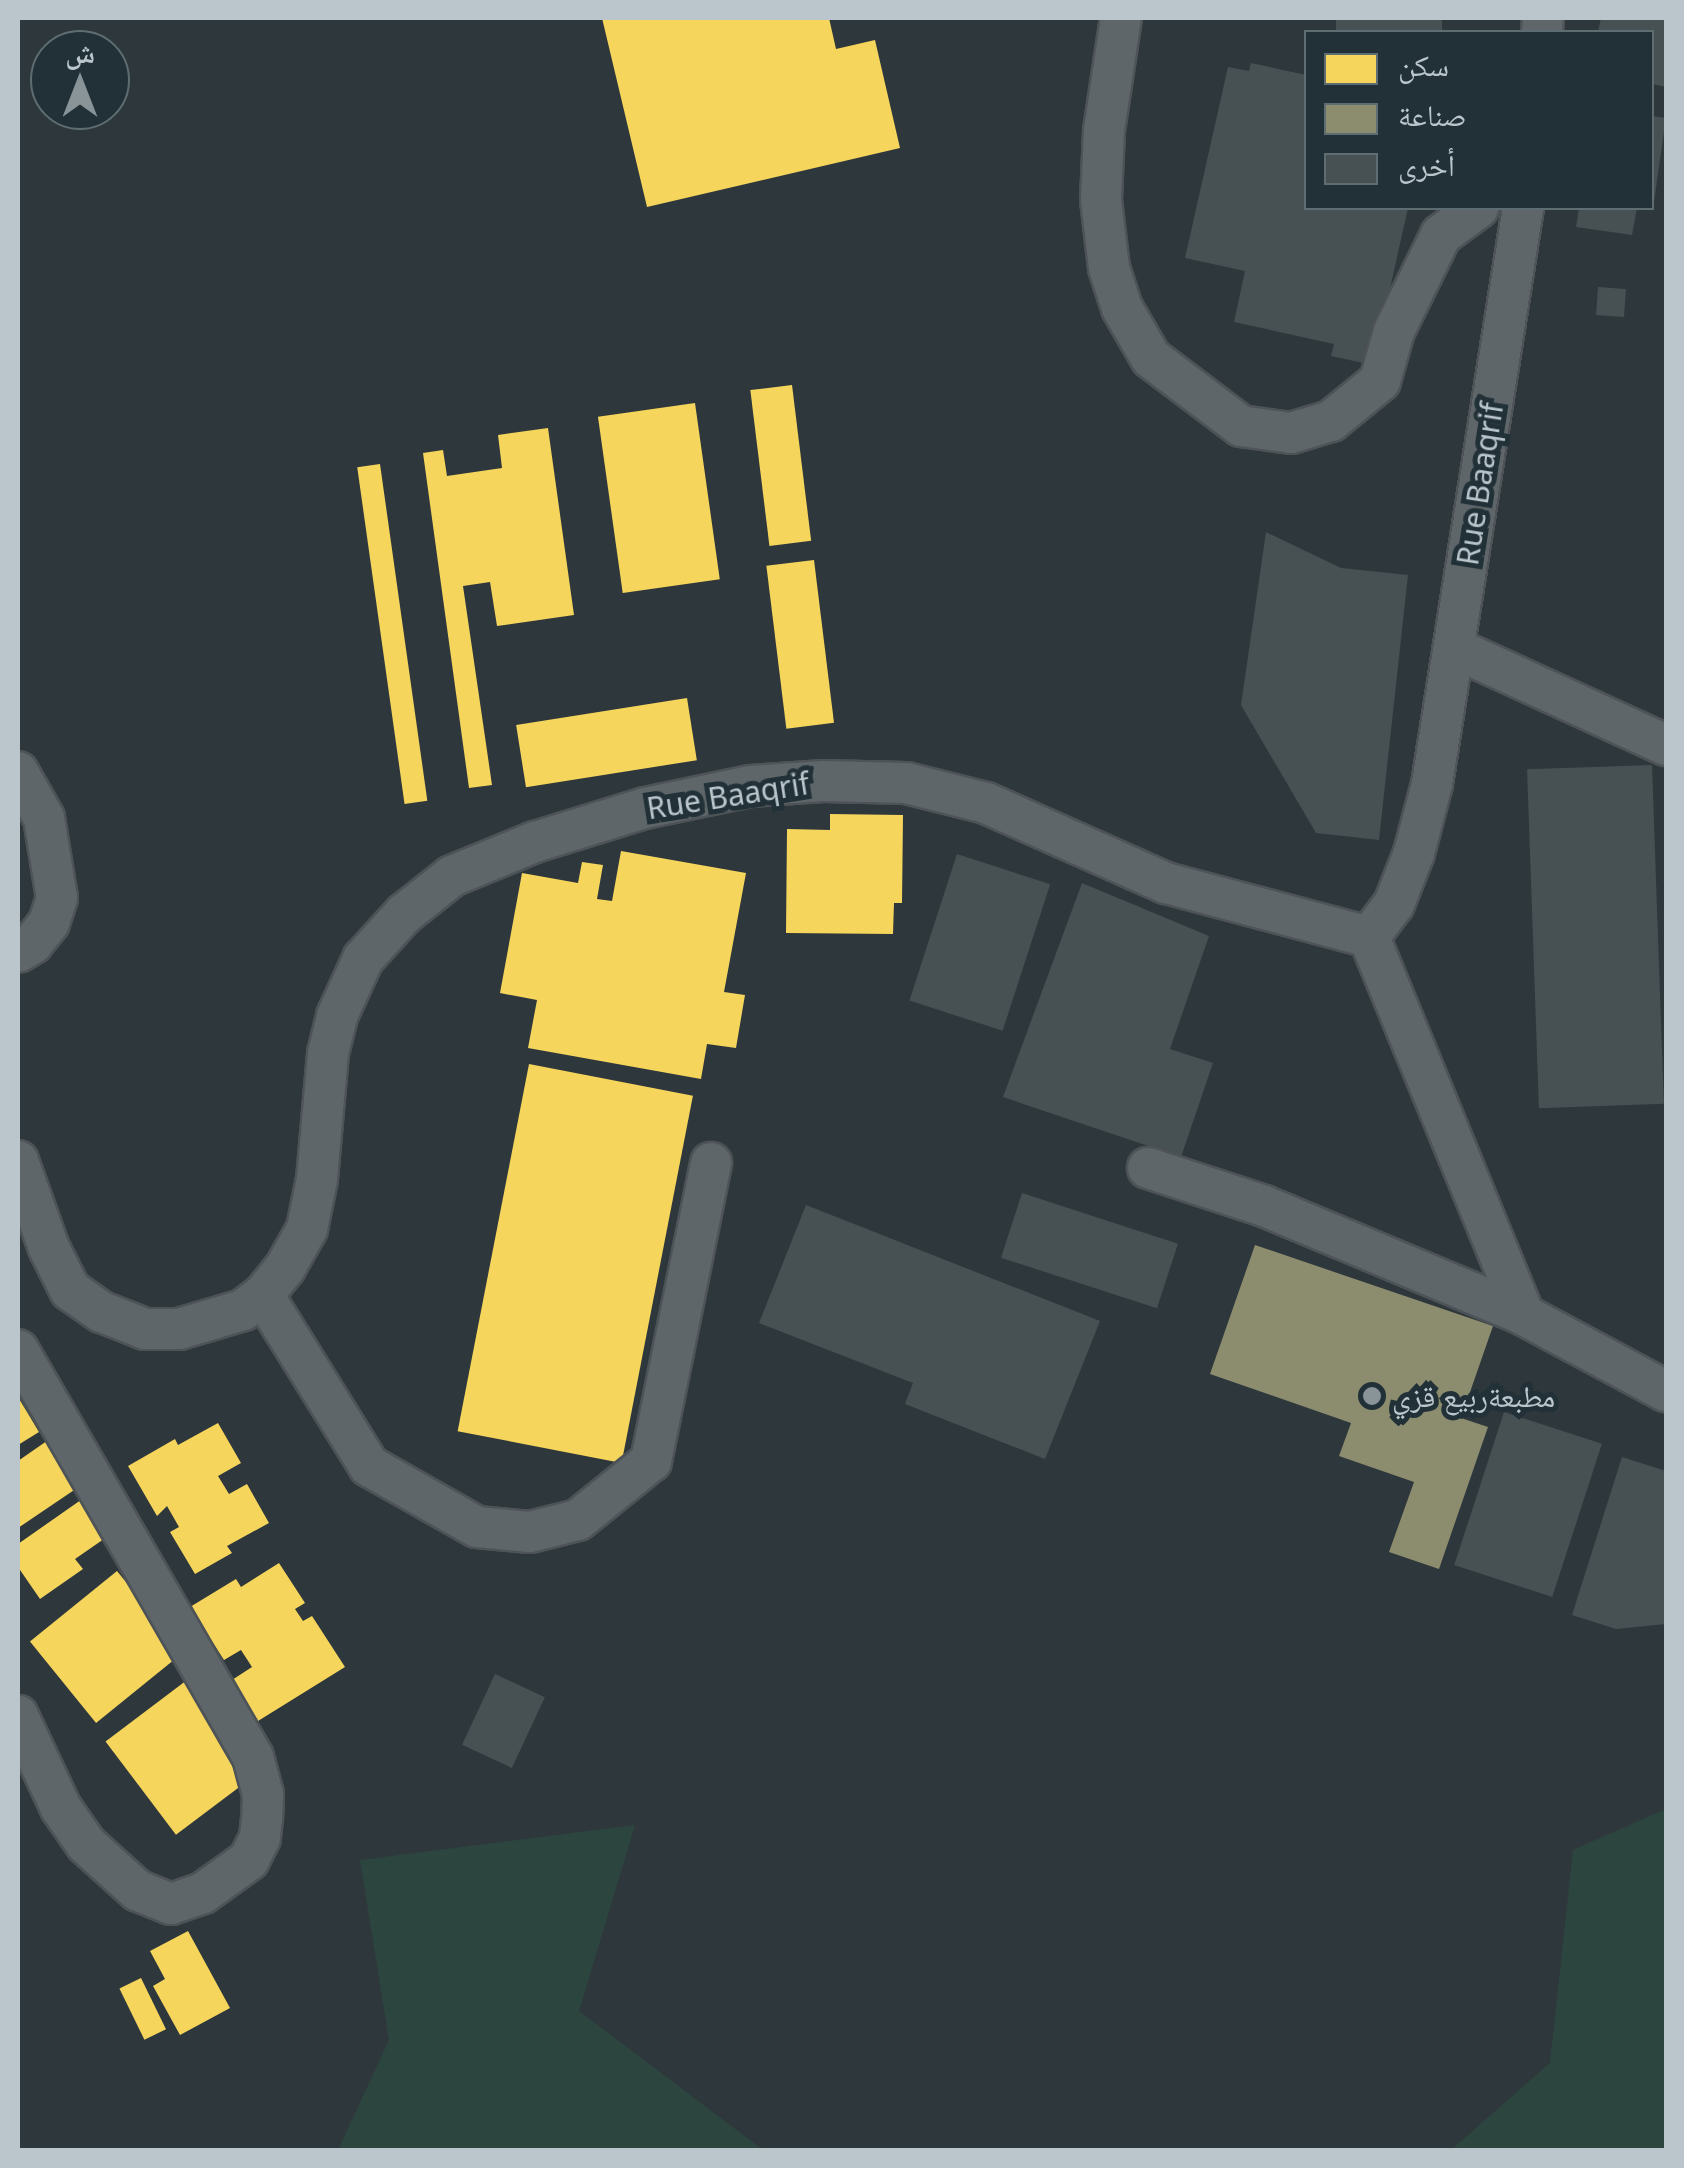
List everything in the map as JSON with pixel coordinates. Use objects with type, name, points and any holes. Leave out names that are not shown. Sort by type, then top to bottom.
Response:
[{"type":"street","points":[[1122,18],[1101,200],[1108,268],[1122,308],[1151,358],[1241,426],[1291,434],[1331,422],[1380,381],[1394,331],[1441,235],[1475,210]]},
{"type":"street","name":"Rue Baaqrif","points":[[18,1161],[49,1248],[70,1290],[102,1312],[145,1328],[179,1329],[243,1310],[264,1296],[286,1268],[306,1228],[317,1179],[328,1053],[337,1016],[364,959],[404,914],[452,876],[535,842],[645,808],[750,786],[824,781],[906,783],[986,803],[1166,883],[1369,937],[1394,904],[1414,853],[1446,714],[1522,210]]},
{"type":"street","points":[[1454,648],[1666,745]]},
{"type":"street","points":[[18,772],[44,818],[58,898],[49,923],[33,943],[18,952]]},
{"type":"street","points":[[1369,937],[1524,1315]]},
{"type":"street","points":[[264,1296],[370,1466],[477,1527],[530,1532],[578,1520],[651,1461],[710,1163]]},
{"type":"street","points":[[1148,1168],[1264,1206],[1524,1315],[1666,1390]]},
{"type":"street","points":[[18,1350],[253,1758],[263,1794],[260,1838],[249,1860],[202,1893],[172,1904],[138,1891],[106,1865],[70,1820],[18,1716]]},
{"type":"green space","points":[[1666,1809],[1666,2150],[1451,2150],[1550,2063],[1573,1850]]},
{"type":"green space","points":[[635,1825],[579,2011],[763,2150],[338,2150],[389,2040],[360,1860]]},
{"type":"building: سكن","points":[[602,18],[829,18],[836,49],[875,40],[900,148],[647,207]]},
{"type":"building: سكن","points":[[792,385],[811,541],[769,546],[750,390]]},
{"type":"building: سكن","points":[[695,403],[720,579],[623,593],[598,417]]},
{"type":"building: سكن","points":[[548,428],[574,615],[497,626],[490,582],[463,586],[492,785],[469,788],[423,453],[443,450],[447,476],[502,468],[498,435]]},
{"type":"building: سكن","points":[[380,464],[427,801],[405,804],[357,467]]},
{"type":"building: سكن","points":[[814,560],[834,723],[786,729],[766,566]]},
{"type":"building: سكن","points":[[687,698],[697,760],[526,787],[516,725]]},
{"type":"building: سكن","points":[[830,814],[903,815],[902,903],[894,903],[893,934],[786,933],[787,829],[830,830]]},
{"type":"building: سكن","points":[[621,851],[746,873],[724,992],[745,995],[736,1048],[707,1044],[701,1079],[528,1048],[537,1000],[500,993],[522,873],[578,883],[582,862],[603,865],[597,899],[612,901]]},
{"type":"building: سكن","points":[[529,1064],[693,1096],[622,1463],[458,1431]]},
{"type":"building: سكن","points":[[18,1397],[39,1432],[18,1445]]},
{"type":"building: سكن","points":[[218,1423],[241,1463],[218,1476],[229,1494],[247,1484],[269,1523],[227,1546],[232,1553],[195,1574],[170,1532],[179,1527],[167,1506],[157,1516],[128,1466],[175,1439],[178,1445]]},
{"type":"building: سكن","points":[[54,1436],[86,1482],[18,1528],[18,1461]]},
{"type":"building: سكن","points":[[88,1495],[114,1532],[75,1559],[83,1569],[40,1599],[18,1567],[18,1544]]},
{"type":"building: سكن","points":[[279,1563],[305,1603],[295,1609],[303,1621],[312,1616],[345,1667],[258,1721],[232,1680],[252,1667],[241,1650],[224,1660],[190,1607],[236,1579],[241,1587]]},
{"type":"building: سكن","points":[[117,1571],[183,1653],[96,1723],[30,1641]]},
{"type":"building: سكن","points":[[187,1680],[257,1773],[176,1835],[106,1741]]},
{"type":"building: سكن","points":[[188,1931],[230,2008],[180,2035],[153,1986],[165,1979],[150,1951]]},
{"type":"building: سكن","points":[[141,1978],[166,2029],[144,2040],[119,1989]]},
{"type":"building: صناعة","name":"مطبعةربيع قزي","points":[[1255,1245],[1493,1326],[1461,1418],[1488,1427],[1439,1569],[1389,1552],[1414,1482],[1339,1456],[1351,1423],[1210,1374]]},
{"type":"building: أخرى","points":[[1336,18],[1442,18],[1442,30],[1336,30]]},
{"type":"building: أخرى","points":[[1601,18],[1666,18],[1666,87],[1654,84],[1654,30],[1598,30]]},
{"type":"building: أخرى","points":[[1251,63],[1304,75],[1304,210],[1408,210],[1373,365],[1331,356],[1334,344],[1234,322],[1245,271],[1185,258],[1228,67],[1249,71]]},
{"type":"building: أخرى","points":[[1654,116],[1666,118],[1654,202]]},
{"type":"building: أخرى","points":[[1579,210],[1637,210],[1632,235],[1576,227]]},
{"type":"building: أخرى","points":[[1598,287],[1626,289],[1624,317],[1596,315]]},
{"type":"building: أخرى","points":[[1266,532],[1341,568],[1408,575],[1379,840],[1316,833],[1241,705]]},
{"type":"building: أخرى","points":[[1652,765],[1664,1104],[1539,1108],[1527,769]]},
{"type":"building: أخرى","points":[[957,854],[1050,884],[1003,1031],[909,1000]]},
{"type":"building: أخرى","points":[[1082,883],[1209,936],[1170,1049],[1213,1063],[1181,1157],[1003,1097]]},
{"type":"building: أخرى","points":[[1022,1193],[1178,1244],[1157,1308],[1001,1258]]},
{"type":"building: أخرى","points":[[806,1205],[1100,1321],[1045,1459],[905,1404],[913,1383],[759,1323]]},
{"type":"building: أخرى","points":[[1504,1412],[1602,1444],[1552,1597],[1454,1565]]},
{"type":"building: أخرى","points":[[1622,1457],[1666,1471],[1666,1624],[1616,1629],[1572,1615]]},
{"type":"building: أخرى","points":[[495,1674],[545,1697],[512,1768],[462,1745]]},
{"type":"place","name":"مطبعةربيع قزي","points":[[1372,1396]]}]
